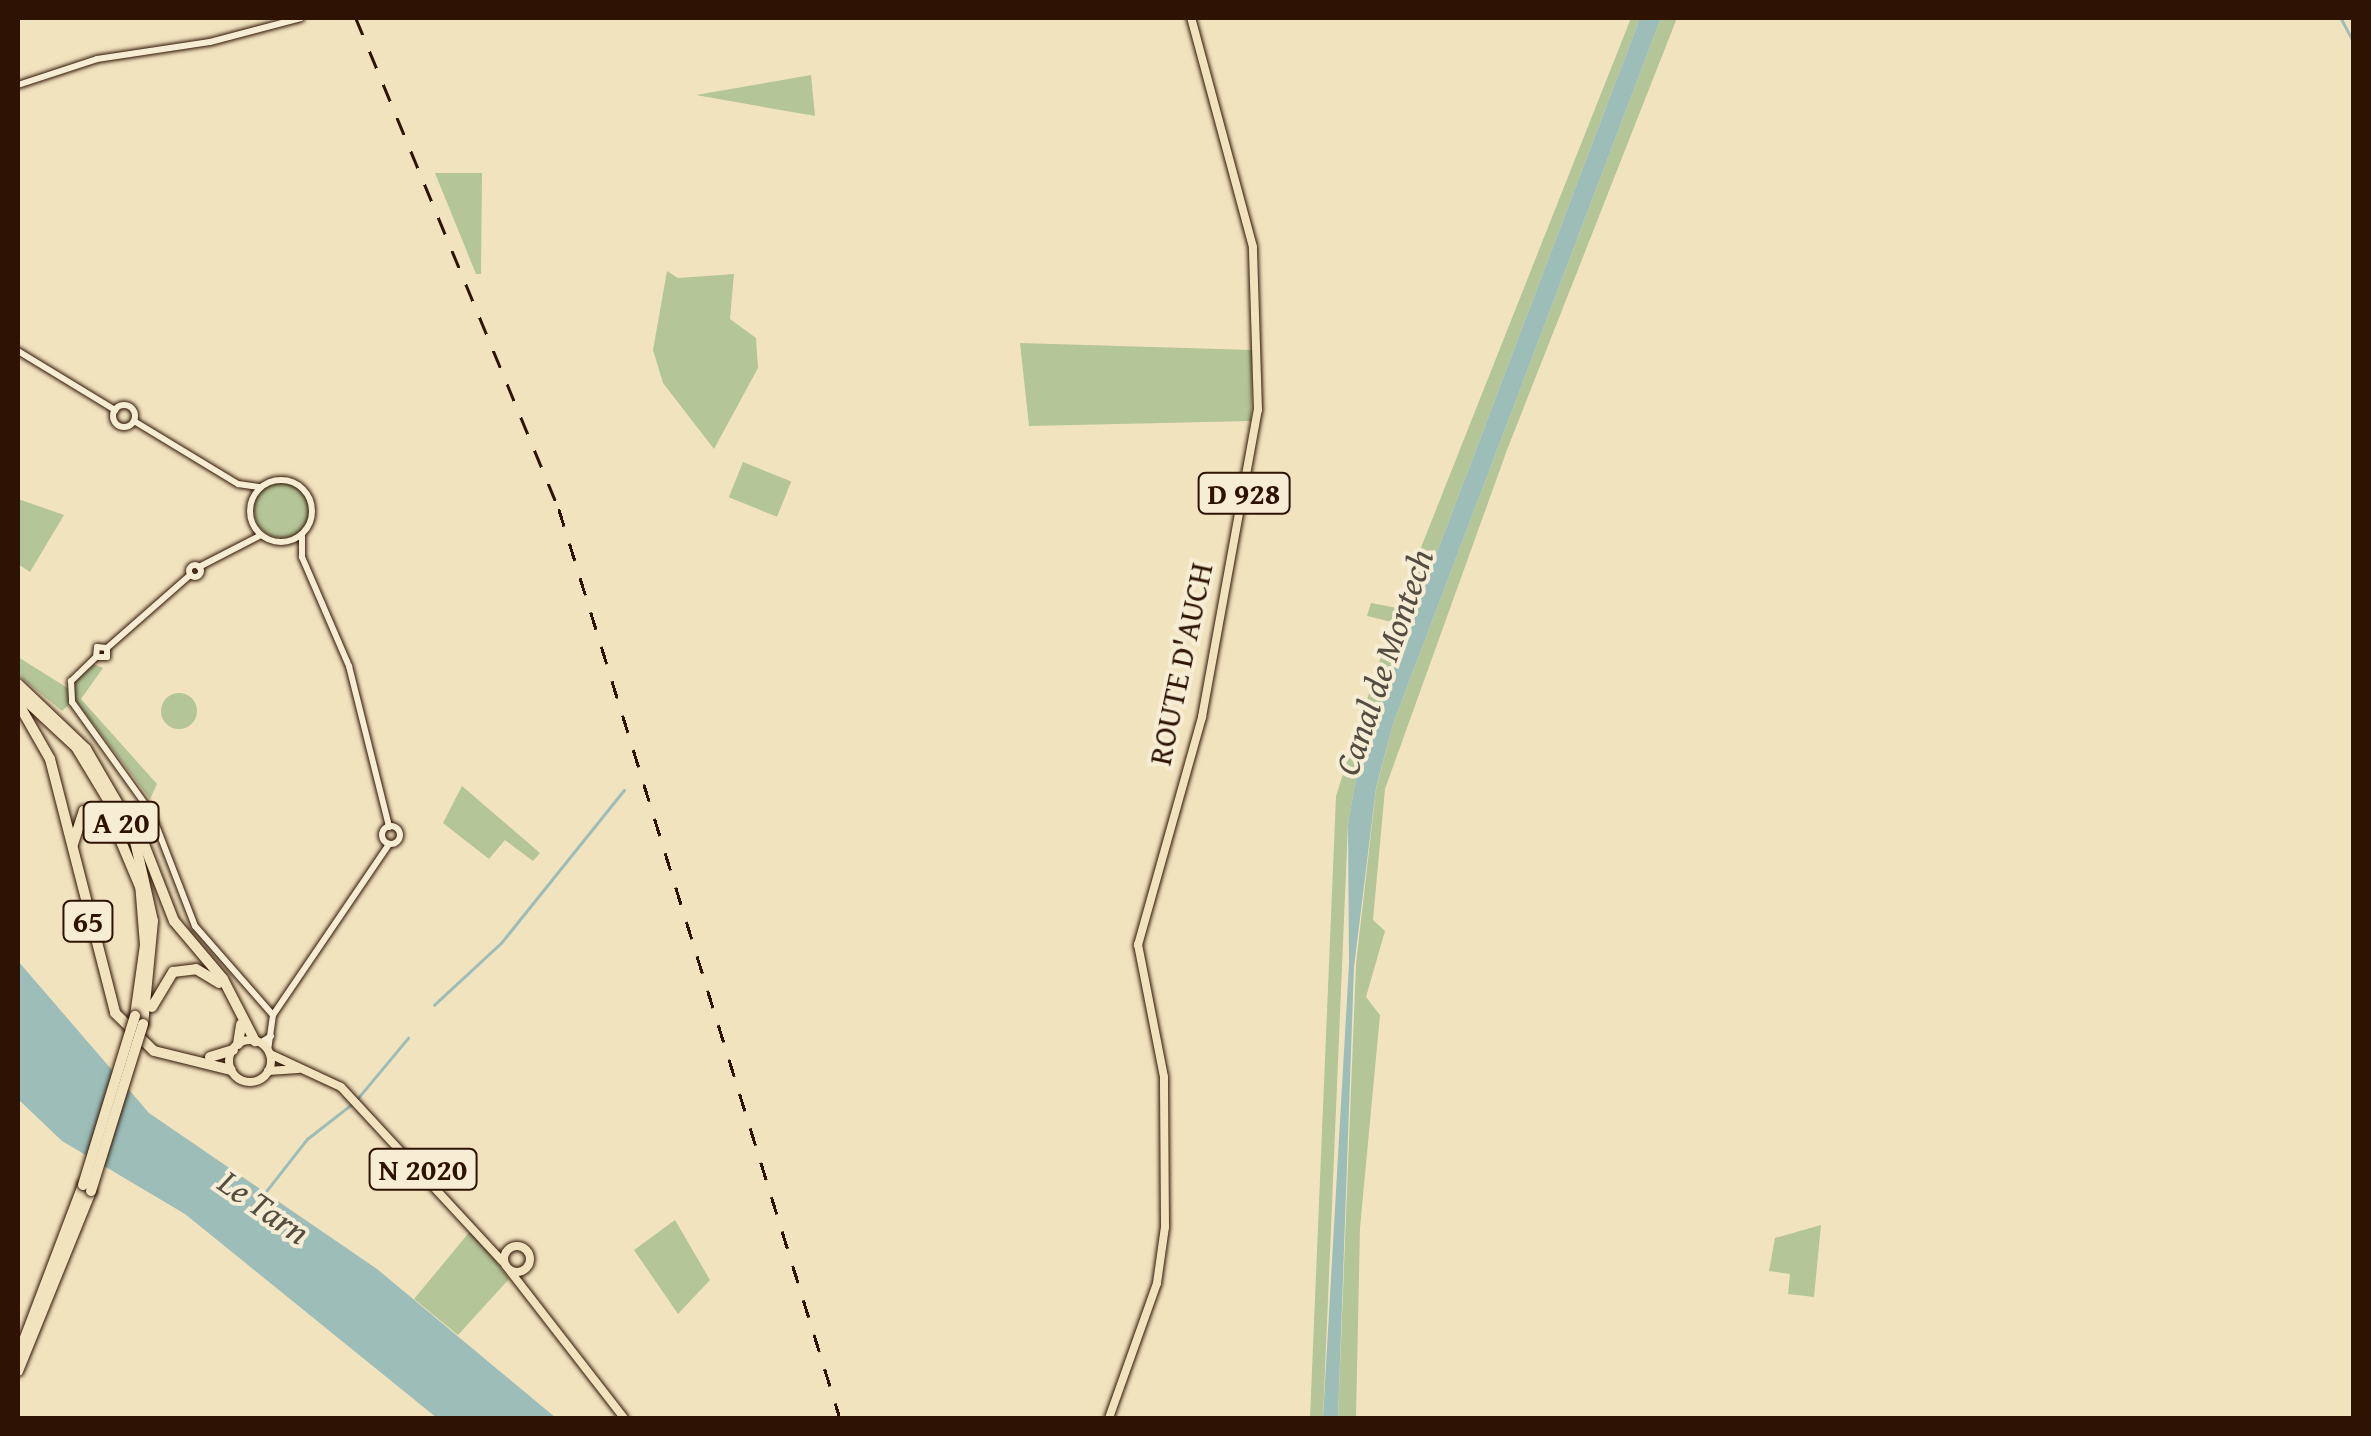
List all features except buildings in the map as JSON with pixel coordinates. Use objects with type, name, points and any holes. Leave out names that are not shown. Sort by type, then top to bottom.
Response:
[{"type":"highway","name":"A 20","points":[[18,684],[73,732],[107,778],[140,850],[152,906],[141,1023],[128,1074],[18,1371]]},
{"type":"highway","name":"A 20","points":[[18,693],[96,776],[124,828],[141,889],[145,945],[141,1023],[87,1188],[18,1356]]},
{"type":"highway","name":"65","points":[[18,702],[50,759],[115,1013],[154,1051],[231,1070]]},
{"type":"highway","name":"65","points":[[107,778],[126,804],[174,921],[223,980],[258,1042]]},
{"type":"highway","name":"65","points":[[141,889],[114,817],[84,811],[73,844],[122,1018],[137,1036],[173,1053],[235,1047]]},
{"type":"highway","points":[[141,1023],[166,979],[196,968],[226,992],[242,1026],[235,1047]]},
{"type":"main road","name":"ROUTE D'AUCH","points":[[1109,1418],[1156,1282],[1165,1226],[1164,1077],[1138,965],[1149,896],[1205,704],[1260,370],[1253,247],[1190,18]]},
{"type":"main road","points":[[268,1071],[269,1053],[258,1042],[235,1047],[231,1070],[249,1082],[268,1071],[314,1072]]},
{"type":"main road","name":"N 2020","points":[[269,1053],[314,1072],[354,1100],[486,1236]]},
{"type":"main road","points":[[486,1236],[528,1251],[530,1294]]},
{"type":"main road","points":[[486,1236],[624,1418]]},
{"type":"main road","points":[[504,1262],[512,1246]]},
{"type":"main road","points":[[510,1271],[528,1266]]},
{"type":"street","points":[[18,85],[98,59],[302,18]]},
{"type":"street","points":[[18,351],[115,410],[131,406],[134,421]]},
{"type":"street","points":[[115,410],[118,425],[134,421],[238,484],[252,500]]},
{"type":"street","points":[[238,484],[260,487],[278,480],[303,488],[313,510],[302,534],[302,557],[349,666],[389,826],[400,837],[389,844],[273,1015],[269,1053]]},
{"type":"street","points":[[239,541],[251,519],[252,500],[260,487]]},
{"type":"street","points":[[251,519],[262,536]]},
{"type":"street","points":[[286,542],[302,534]]},
{"type":"street","points":[[273,1015],[195,926],[151,812],[72,702],[71,682],[96,658],[96,647],[106,648],[190,575],[199,576],[200,567],[239,541],[262,536],[286,542],[302,557]]},
{"type":"street","points":[[389,826],[382,834],[389,844]]},
{"type":"street","points":[[258,1042],[272,1035]]},
{"type":"green space","points":[[1631,18],[1640,18],[1360,755],[1348,824],[1323,1418],[1310,1418],[1336,796],[1392,622],[1367,616],[1371,603],[1397,608]]},
{"type":"green space","points":[[1661,18],[1677,18],[1507,450],[1385,789],[1373,920],[1385,931],[1366,997],[1380,1015],[1360,1228],[1356,1418],[1338,1418],[1356,964],[1376,789],[1393,724]]},
{"type":"green space","points":[[811,75],[815,116],[696,95]]},
{"type":"green space","points":[[435,173],[482,173],[481,274],[476,274]]},
{"type":"green space","points":[[667,271],[678,278],[734,274],[730,319],[756,338],[758,368],[714,449],[663,383],[653,350]]},
{"type":"green space","points":[[1020,343],[1252,350],[1251,421],[1029,426]]},
{"type":"green space","points":[[743,462],[791,481],[777,517],[729,497]]},
{"type":"green space","points":[[282,482],[302,490],[310,510],[302,530],[282,538],[262,530],[254,510],[262,490]]},
{"type":"green space","points":[[18,499],[64,515],[30,572],[18,564]]},
{"type":"green space","points":[[18,657],[69,689],[72,702],[62,711],[18,675]]},
{"type":"green space","points":[[93,664],[103,668],[81,699],[157,784],[150,799],[74,698],[75,680]]},
{"type":"green space","points":[[179,693],[192,698],[197,711],[192,724],[179,729],[166,724],[161,711],[166,698]]},
{"type":"green space","points":[[462,786],[540,853],[533,861],[505,840],[489,859],[443,823]]},
{"type":"green space","points":[[675,1220],[710,1280],[678,1314],[634,1250]]},
{"type":"green space","points":[[1821,1225],[1814,1297],[1788,1294],[1790,1274],[1769,1271],[1775,1238]]},
{"type":"green space","points":[[472,1229],[509,1279],[458,1335],[414,1299]]},
{"type":"water","points":[[1640,18],[1661,18],[1393,724],[1376,788],[1354,967],[1338,1418],[1323,1418],[1349,964],[1348,824],[1360,755]]},
{"type":"water","name":"Le Tarn","points":[[18,961],[149,1113],[377,1269],[556,1418],[437,1418],[185,1214],[62,1141],[18,1099]]},
{"type":"waterway","points":[[2341,18],[2354,42]]},
{"type":"waterway","points":[[434,1005],[501,943],[624,790]]},
{"type":"waterway","points":[[358,1098],[408,1038]]},
{"type":"waterway","points":[[264,1194],[307,1139],[352,1104]]},
{"type":"railway","points":[[356,18],[559,509],[840,1418]]},
{"type":"water label","name":"Canal de Montech","points":[[1384,662]]}]
